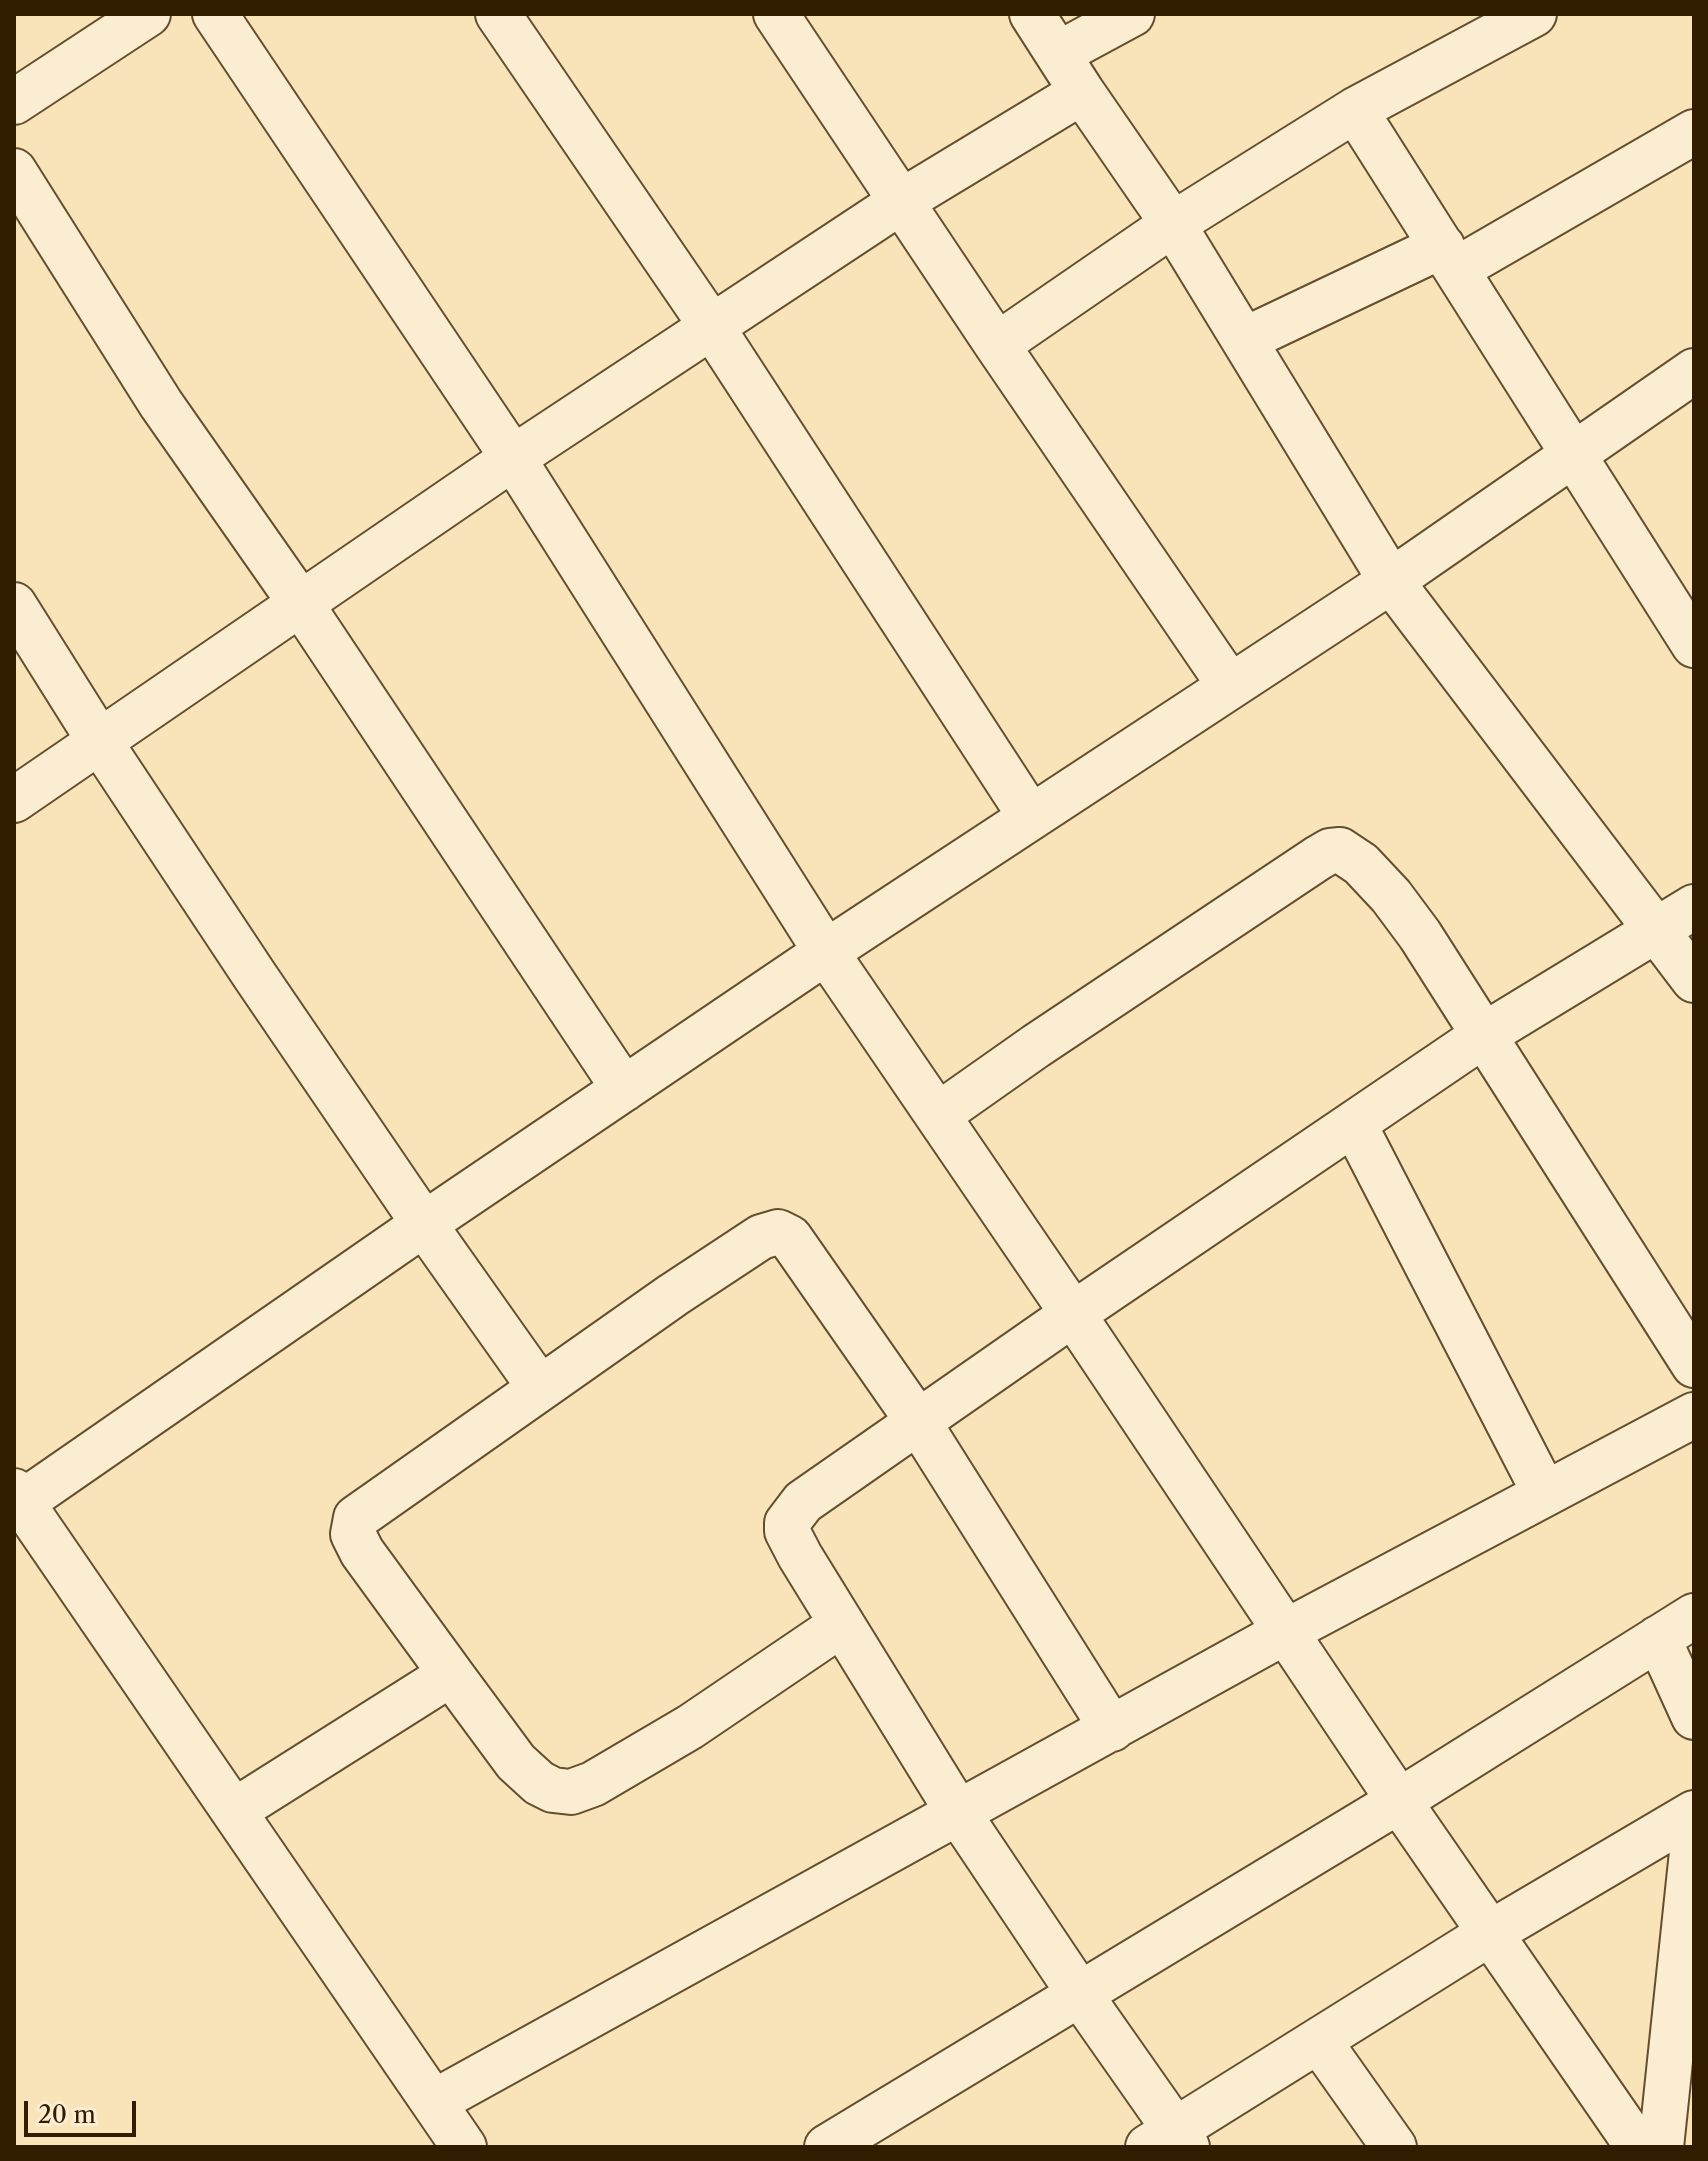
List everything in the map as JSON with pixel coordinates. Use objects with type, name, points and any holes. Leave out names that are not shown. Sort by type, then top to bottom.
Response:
[{"type":"street","points":[[14,102],[148,14]]},
{"type":"street","points":[[215,14],[513,458],[826,952],[1399,1801],[1638,2147]]},
{"type":"street","points":[[498,14],[712,327],[1030,816]]},
{"type":"street","points":[[776,14],[1230,686]]},
{"type":"street","points":[[1032,14],[1173,224],[1391,581],[1694,980]]},
{"type":"street","points":[[1058,54],[1132,14]]},
{"type":"street","points":[[997,345],[1173,224],[1355,110],[1534,14]]},
{"type":"street","points":[[14,800],[513,458],[902,201],[1082,92]]},
{"type":"street","points":[[1355,110],[1694,645]]},
{"type":"street","points":[[1244,340],[1450,258],[1694,132]]},
{"type":"street","points":[[14,171],[161,404],[301,604],[624,1089]]},
{"type":"street","points":[[464,2147],[17,1501],[826,952],[1391,581],[1694,371]]},
{"type":"street","points":[[14,605],[100,742],[424,1224],[540,1388]]},
{"type":"street","points":[[938,1115],[1036,1046],[1330,851],[1340,850],[1349,853],[1391,896],[1420,935],[1694,1365]]},
{"type":"street","points":[[1694,907],[1484,1035],[1073,1314],[803,1502],[792,1512],[787,1523],[787,1531],[800,1556],[959,1814],[1079,1993],[1170,2141],[1319,2041],[1492,1932],[1694,1813]]},
{"type":"street","points":[[1354,1124],[1545,1494]]},
{"type":"street","points":[[842,1624],[690,1727],[593,1784],[571,1792],[553,1790],[539,1783],[516,1762],[362,1552],[353,1534],[356,1518],[740,1250],[761,1237],[778,1232],[790,1238],[919,1423],[1112,1729]]},
{"type":"street","points":[[434,2102],[1285,1632],[1694,1415]]},
{"type":"street","points":[[827,2147],[1399,1801],[1676,1627],[1694,1717]]},
{"type":"street","points":[[234,1811],[451,1674]]},
{"type":"street","points":[[1661,2147],[1694,1833]]},
{"type":"street","points":[[1319,2041],[1394,2147]]}]
